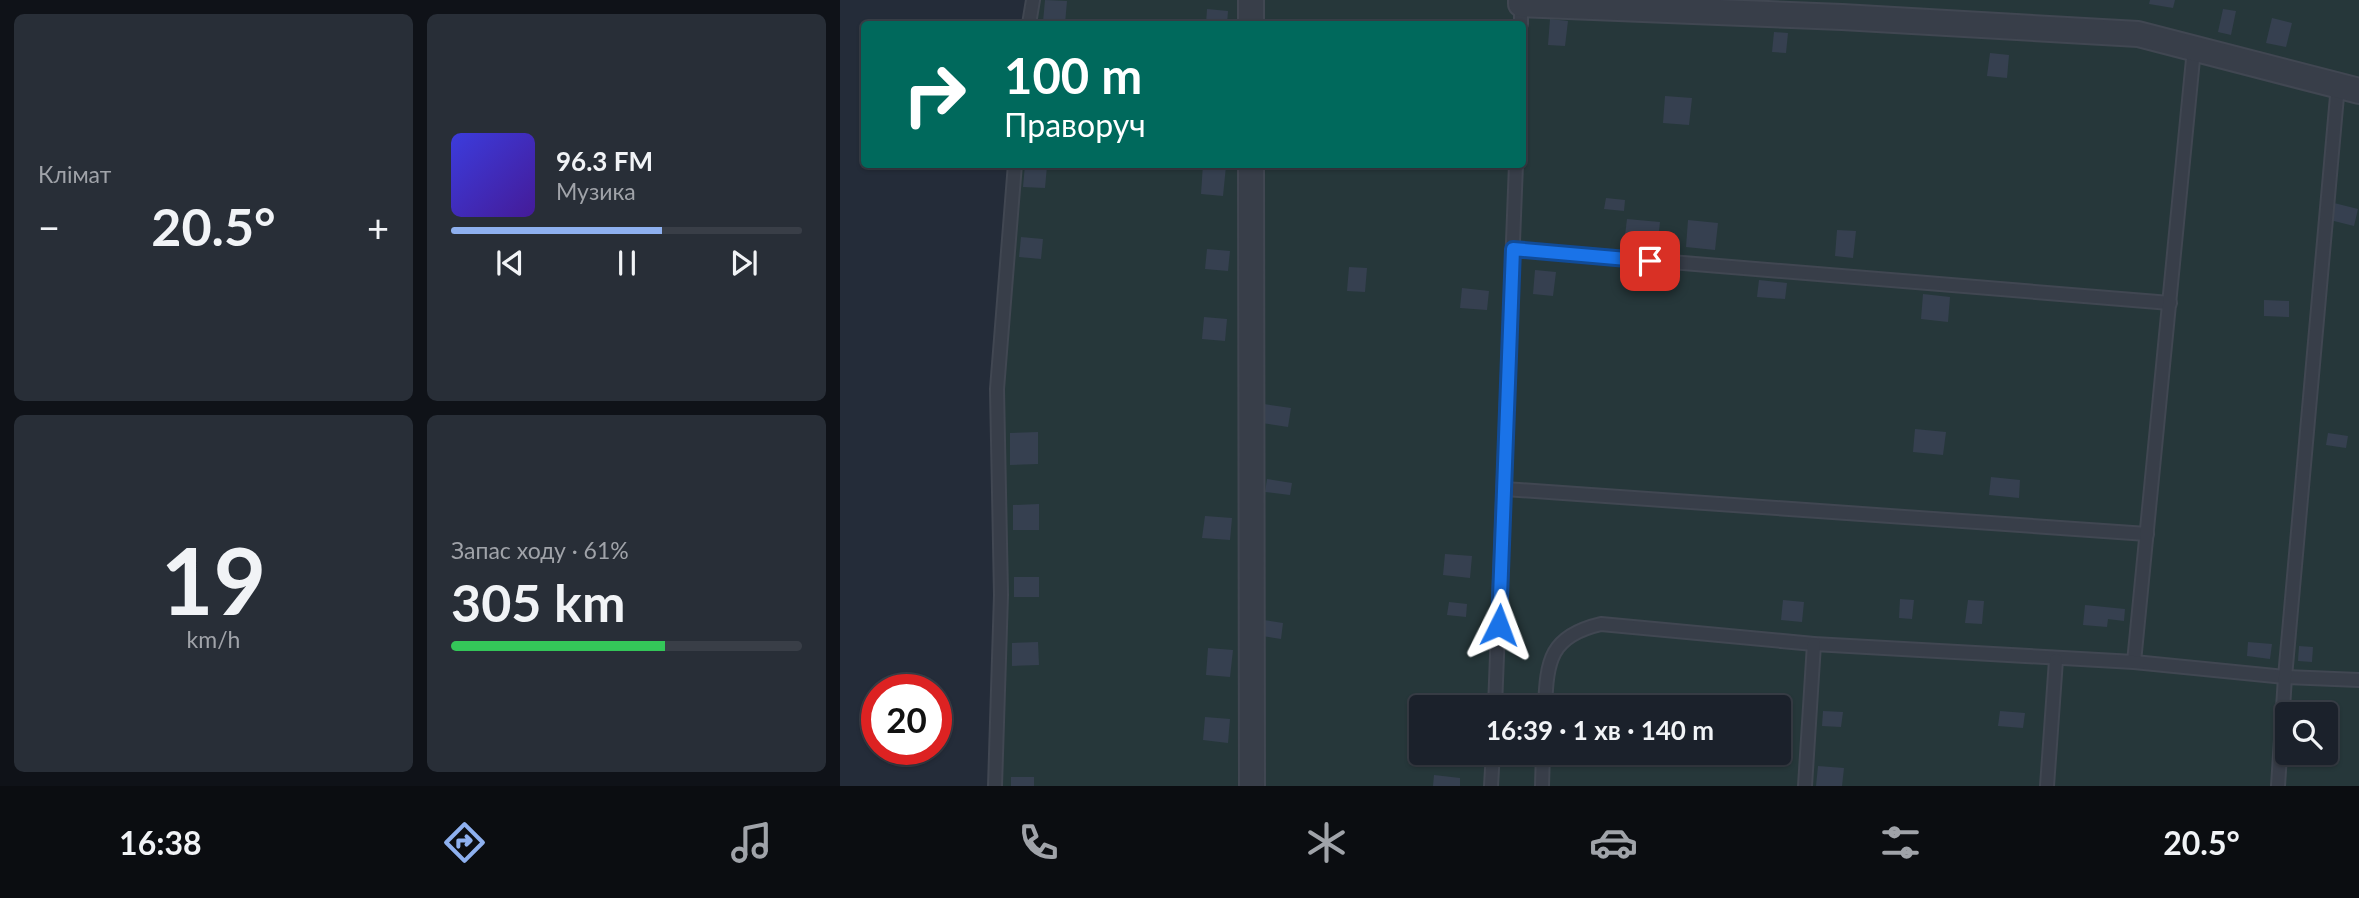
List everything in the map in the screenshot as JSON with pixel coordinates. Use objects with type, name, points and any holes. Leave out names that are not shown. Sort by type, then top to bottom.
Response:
[{"type":"street","points":[[1251,0],[1251,21]]},
{"type":"street","points":[[1521,10],[1843,8],[2138,34],[2348,88]]},
{"type":"street","points":[[1251,168],[1252,786]]},
{"type":"lane","points":[[1030,21],[1033,0]]},
{"type":"lane","points":[[2134,662],[2194,49]]},
{"type":"lane","points":[[2278,786],[2285,677],[2348,88]]},
{"type":"lane","points":[[995,786],[1001,595],[997,389],[1015,168]]},
{"type":"lane","points":[[1496,695],[1516,168]]},
{"type":"lane","points":[[1513,249],[2170,303]]},
{"type":"lane","points":[[1505,489],[2147,534]]},
{"type":"lane","points":[[1546,695],[1547,671],[1552,654],[1579,629],[1601,624],[1814,644],[2056,660],[2134,662],[2285,677],[2359,680]]},
{"type":"lane","points":[[1805,786],[1814,644]]},
{"type":"lane","points":[[2047,786],[2056,660]]},
{"type":"lane","points":[[1491,786],[1492,765]]},
{"type":"lane","points":[[1542,786],[1543,765]]},
{"type":"shaded area","points":[[1033,0],[2359,0],[2359,786],[995,786],[997,389],[1015,168],[1526,168],[1526,21],[1030,21]]},
{"type":"building","points":[[1045,0],[1067,1],[1065,21],[1043,21]]},
{"type":"building","points":[[2150,0],[2175,0],[2173,8],[2149,4]]},
{"type":"building","points":[[1207,9],[1228,11],[1227,21],[1206,21]]},
{"type":"building","points":[[2223,9],[2236,11],[2231,35],[2218,32]]},
{"type":"building","points":[[2272,18],[2292,23],[2286,47],[2266,43]]},
{"type":"building","points":[[1550,19],[1568,21],[1565,46],[1548,45]]},
{"type":"building","points":[[1774,32],[1788,33],[1786,53],[1772,52]]},
{"type":"building","points":[[1990,53],[2009,55],[2007,78],[1987,76]]},
{"type":"building","points":[[1665,96],[1692,98],[1689,125],[1663,123]]},
{"type":"building","points":[[1025,168],[1047,168],[1045,188],[1023,187]]},
{"type":"building","points":[[1203,168],[1226,168],[1223,196],[1201,194]]},
{"type":"building","points":[[1606,198],[1625,200],[1624,211],[1604,209]]},
{"type":"building","points":[[2334,203],[2358,209],[2354,226],[2330,220]]},
{"type":"building","points":[[1627,219],[1660,222],[1657,248],[1624,244]]},
{"type":"building","points":[[1688,220],[1718,223],[1715,250],[1686,247]]},
{"type":"building","points":[[1837,230],[1856,231],[1853,258],[1835,256]]},
{"type":"building","points":[[1021,237],[1043,239],[1041,259],[1019,257]]},
{"type":"building","points":[[1207,249],[1230,251],[1228,271],[1205,269]]},
{"type":"building","points":[[1349,267],[1367,268],[1365,292],[1347,291]]},
{"type":"building","points":[[1535,270],[1556,272],[1553,296],[1533,294]]},
{"type":"building","points":[[1759,280],[1787,283],[1785,299],[1757,297]]},
{"type":"building","points":[[1462,288],[1489,291],[1487,310],[1460,308]]},
{"type":"building","points":[[1923,294],[1950,297],[1948,322],[1921,319]]},
{"type":"building","points":[[2264,300],[2289,301],[2289,317],[2264,316]]},
{"type":"building","points":[[1204,317],[1227,319],[1225,341],[1202,339]]},
{"type":"building","points":[[1264,404],[1291,408],[1288,427],[1262,423]]},
{"type":"building","points":[[1915,429],[1946,432],[1943,455],[1913,452]]},
{"type":"building","points":[[1038,432],[1038,464],[1010,465],[1010,433]]},
{"type":"building","points":[[2328,433],[2348,436],[2346,448],[2326,445]]},
{"type":"building","points":[[1991,477],[2020,480],[2019,498],[1989,495]]},
{"type":"building","points":[[1267,479],[1292,483],[1290,495],[1265,492]]},
{"type":"building","points":[[1039,504],[1039,530],[1013,530],[1013,505]]},
{"type":"building","points":[[1205,516],[1232,518],[1230,540],[1202,538]]},
{"type":"building","points":[[1445,554],[1472,556],[1470,578],[1443,575]]},
{"type":"building","points":[[1014,577],[1039,577],[1039,597],[1014,597]]},
{"type":"building","points":[[1900,599],[1914,600],[1912,619],[1899,618]]},
{"type":"building","points":[[1783,600],[1804,602],[1802,622],[1781,620]]},
{"type":"building","points":[[1968,600],[1984,601],[1982,624],[1965,623]]},
{"type":"building","points":[[1449,602],[1467,604],[1466,617],[1447,615]]},
{"type":"building","points":[[2085,605],[2125,609],[2124,621],[2108,619],[2107,627],[2083,625]]},
{"type":"building","points":[[1264,620],[1283,623],[1281,639],[1262,636]]},
{"type":"building","points":[[1038,642],[1039,665],[1012,666],[1012,643]]},
{"type":"building","points":[[2248,642],[2272,644],[2270,659],[2247,656]]},
{"type":"building","points":[[2299,646],[2313,647],[2312,662],[2298,661]]},
{"type":"building","points":[[1208,648],[1233,650],[1230,677],[1206,675]]},
{"type":"building","points":[[1823,711],[1843,712],[1841,727],[1822,726]]},
{"type":"building","points":[[2000,711],[2025,713],[2023,728],[1998,726]]},
{"type":"building","points":[[1205,717],[1230,719],[1228,743],[1203,740]]},
{"type":"building","points":[[1818,766],[1844,768],[1842,786],[1816,786]]},
{"type":"building","points":[[1434,775],[1460,778],[1460,786],[1433,786]]},
{"type":"building","points":[[1011,777],[1034,777],[1034,786],[1011,786]]},
{"type":"route","points":[[1499,625],[1513,249],[1650,261]]}]
